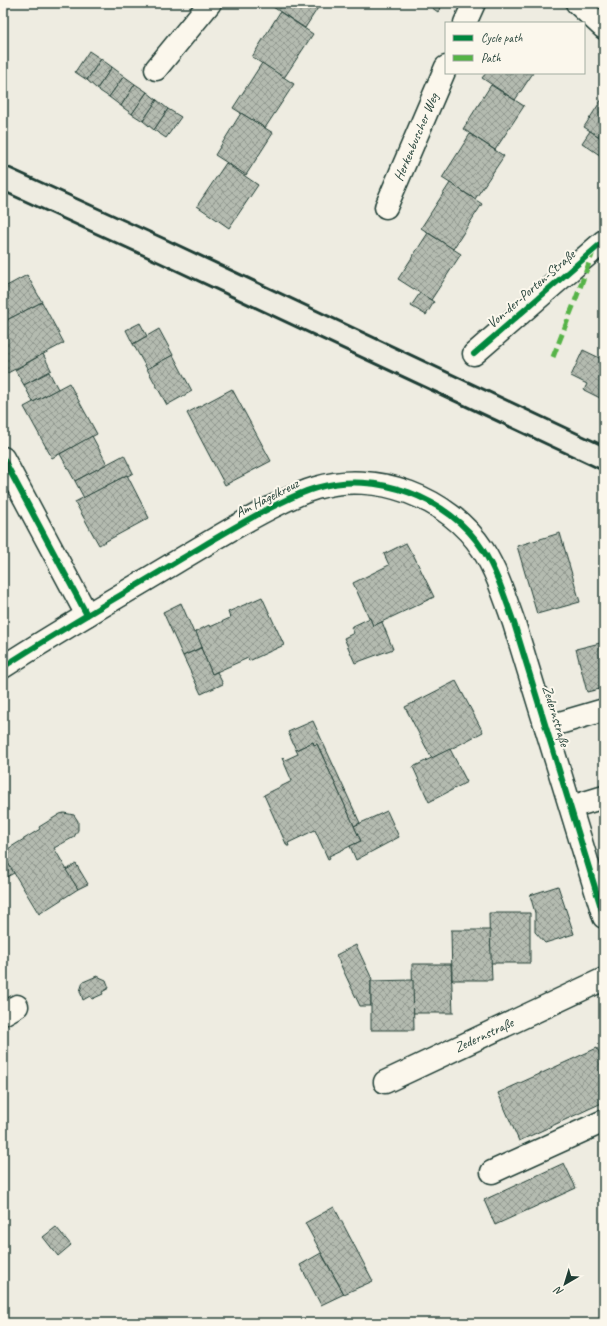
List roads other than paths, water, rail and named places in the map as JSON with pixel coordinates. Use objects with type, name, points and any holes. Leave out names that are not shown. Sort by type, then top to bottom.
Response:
[{"type":"street","points":[[156,69],[210,3]]},
{"type":"street","points":[[465,22],[474,3]]},
{"type":"street","points":[[577,3],[604,28]]},
{"type":"street","name":"Herkenbuscher Weg","points":[[386,207],[445,70]]},
{"type":"street","name":"Von-der-Porten-Straße","points":[[474,354],[604,241]]},
{"type":"street","points":[[3,458],[87,615]]},
{"type":"street","name":"Am Hagelkreuz","points":[[3,667],[247,520],[295,496],[325,485],[346,483],[366,484],[394,488],[408,492],[448,514],[467,530]]},
{"type":"street","name":"Zedernstraße","points":[[467,530],[482,549],[504,595],[546,726],[604,917]]},
{"type":"street","points":[[546,726],[604,710]]},
{"type":"street","points":[[571,807],[604,796]]},
{"type":"street","name":"Zedernstraße","points":[[385,1082],[604,979]]},
{"type":"street","points":[[492,1172],[604,1121]]},
{"type":"railway","points":[[3,165],[165,239],[604,446]]},
{"type":"railway","points":[[3,191],[604,471]]}]
